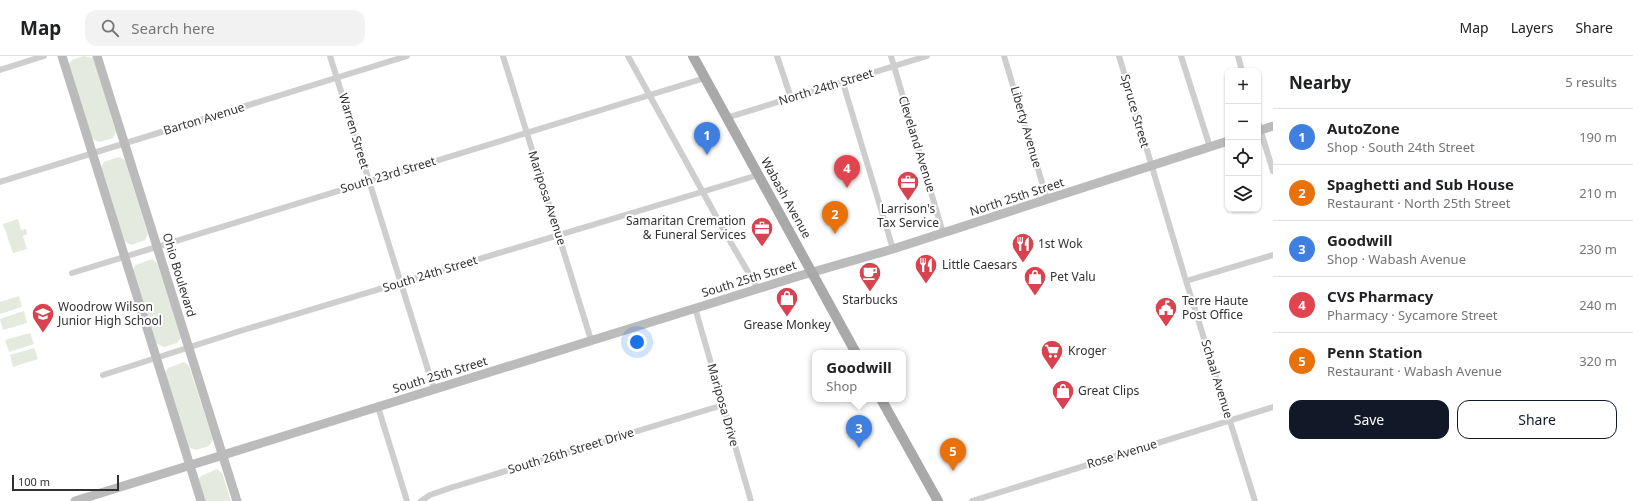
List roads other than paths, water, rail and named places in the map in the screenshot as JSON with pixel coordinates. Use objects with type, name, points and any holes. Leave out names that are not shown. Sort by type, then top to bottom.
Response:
[{"type":"main road","name":"Wabash Avenue","points":[[693,56],[854,350]]},
{"type":"main road","points":[[883,402],[938,501]]},
{"type":"street","points":[[0,70],[44,56]]},
{"type":"street","points":[[62,56],[201,501]]},
{"type":"street","name":"Ohio Boulevard","points":[[98,56],[237,501]]},
{"type":"street","name":"Warren Street","points":[[330,56],[434,389]]},
{"type":"street","name":"Barton Avenue","points":[[0,182],[408,56]]},
{"type":"street","name":"Mariposa Avenue","points":[[503,56],[591,340]]},
{"type":"street","points":[[628,56],[727,236],[758,289]]},
{"type":"street","points":[[778,56],[790,98]]},
{"type":"street","name":"Cleveland Avenue","points":[[891,56],[944,233]]},
{"type":"street","name":"North 24th Street","points":[[726,118],[927,56]]},
{"type":"street","name":"Liberty Avenue","points":[[1004,56],[1047,199]]},
{"type":"street","name":"Spruce Street","points":[[1119,56],[1151,166]]},
{"type":"street","points":[[1181,56],[1210,147]]},
{"type":"street","points":[[1238,56],[1241,68]]},
{"type":"street","name":"South 23rd Street","points":[[72,273],[158,245],[705,78]]},
{"type":"street","points":[[843,83],[893,249]]},
{"type":"street","points":[[1261,128],[1273,126]]},
{"type":"street","points":[[1261,134],[1273,171]]},
{"type":"street","name":"North 25th Street","points":[[812,272],[944,233],[1225,142]]},
{"type":"street","name":"Schaal Avenue","points":[[1151,166],[1254,501]]},
{"type":"street","name":"South 24th Street","points":[[103,375],[240,331],[758,174]]},
{"type":"street","points":[[1186,281],[1273,255]]},
{"type":"street","name":"South 25th Street","points":[[75,501],[812,272]]},
{"type":"street","name":"Mariposa Drive","points":[[695,308],[751,501]]},
{"type":"street","name":"South 26th Street Drive","points":[[421,501],[430,495],[450,488],[723,405]]},
{"type":"street","points":[[378,407],[407,501]]},
{"type":"street","name":"Rose Avenue","points":[[972,501],[1273,407]]},
{"type":"place","name":"AutoZone","points":[[707,155]]},
{"type":"place","name":"CVS Pharmacy","points":[[847,188]]},
{"type":"place","name":"Larrison's Tax Service","points":[[908,202]]},
{"type":"place","name":"Spaghetti and Sub House","points":[[835,234]]},
{"type":"place","name":"Samaritan Cremation & Funeral Services","points":[[762,248]]},
{"type":"place","name":"1st Wok","points":[[1023,264]]},
{"type":"place","name":"Little Caesars","points":[[926,284]]},
{"type":"place","name":"Starbucks","points":[[870,292]]},
{"type":"place","name":"Pet Valu","points":[[1035,296]]},
{"type":"place","name":"Grease Monkey","points":[[787,318]]},
{"type":"place","name":"Terre Haute Post Office","points":[[1166,328]]},
{"type":"place","name":"Woodrow Wilson Junior High School","points":[[43,334]]},
{"type":"place","name":"Kroger","points":[[1052,370]]},
{"type":"place","name":"Great Clips","points":[[1063,410]]},
{"type":"place","name":"Goodwill","points":[[859,448]]},
{"type":"place","name":"Penn Station","points":[[953,471]]}]
